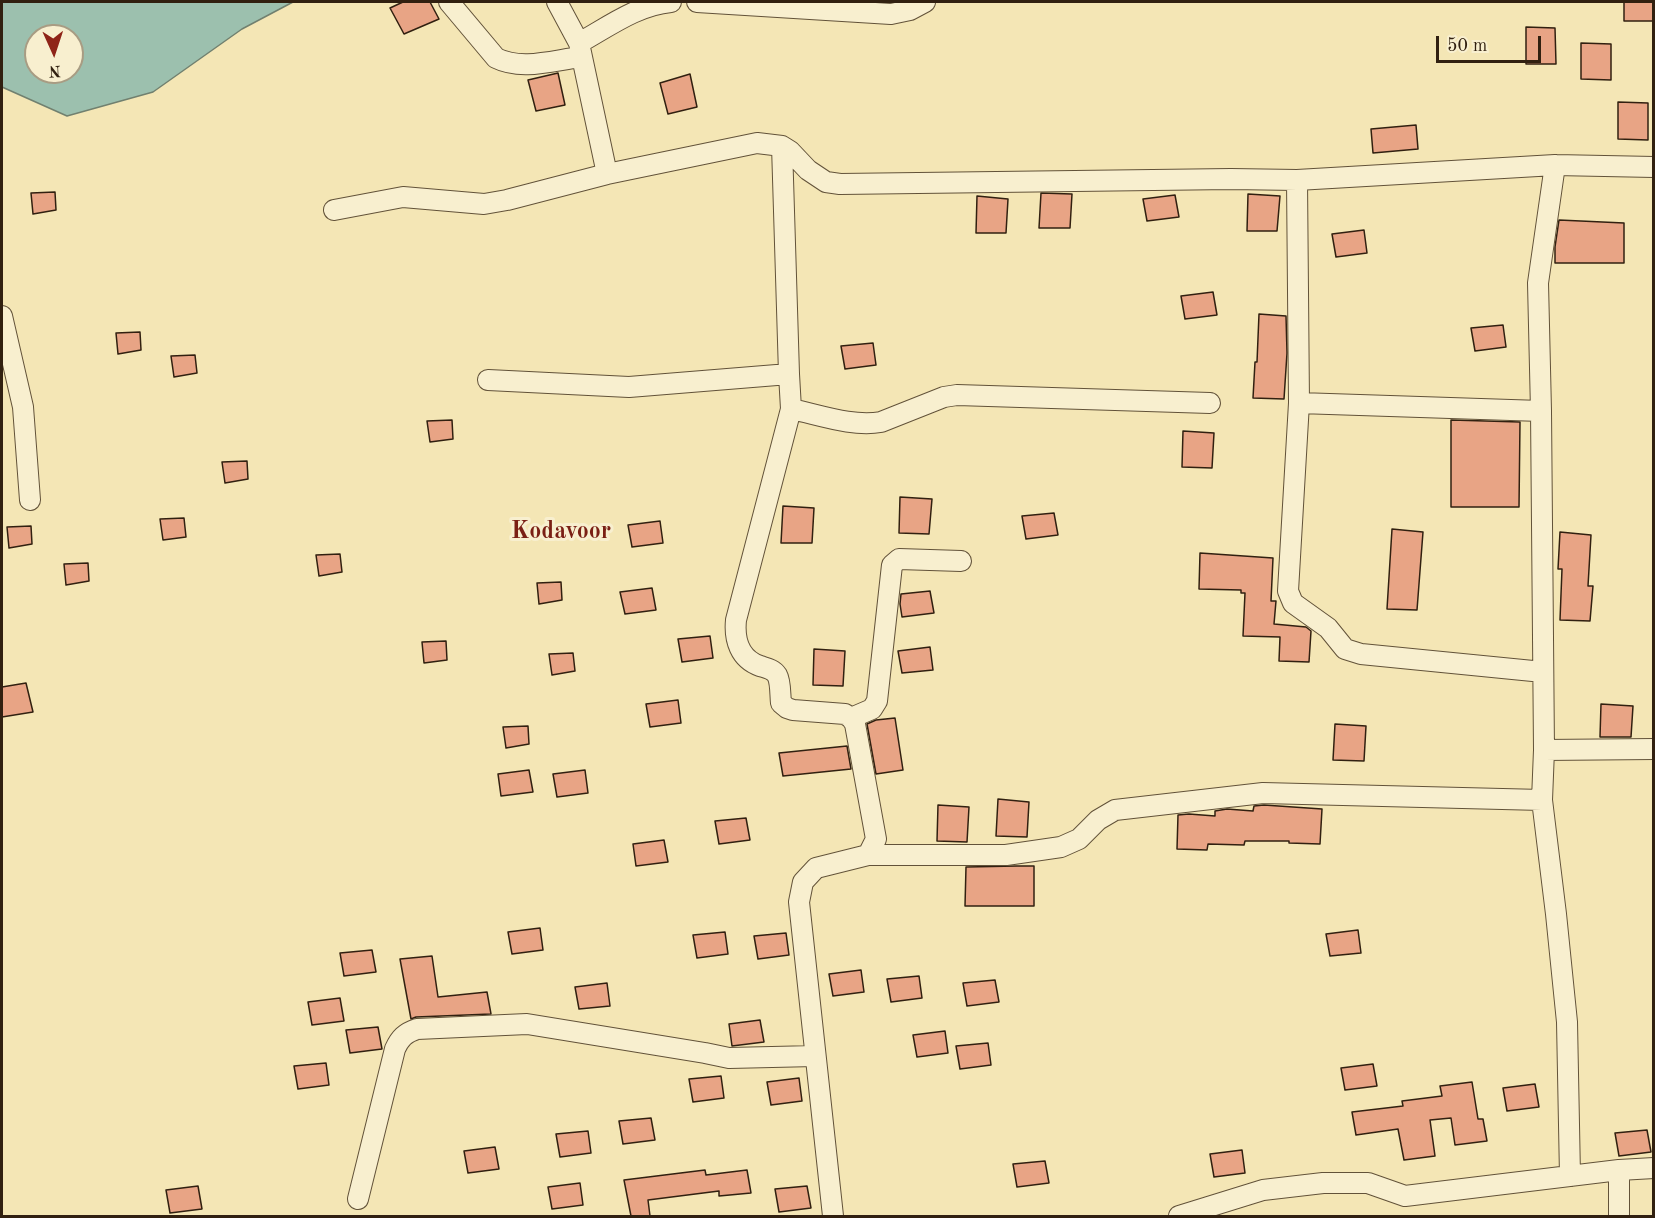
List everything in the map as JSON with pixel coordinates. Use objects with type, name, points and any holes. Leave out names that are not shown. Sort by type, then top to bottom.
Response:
[{"type":"street","points":[[449,2],[496,58],[507,64],[520,65],[580,50],[634,12],[657,3],[671,2]]},
{"type":"street","points":[[557,2],[580,50],[607,174]]},
{"type":"street","points":[[697,2],[891,14],[910,10],[925,2]]},
{"type":"street","points":[[334,210],[403,197],[484,204],[607,174],[757,143],[782,146],[825,182],[840,184],[1297,180],[1555,165],[1653,167]]},
{"type":"street","points":[[782,146],[791,409],[734,632],[742,654],[754,664],[776,673],[781,703],[787,708],[845,714],[855,724],[876,839],[868,855]]},
{"type":"street","points":[[1555,165],[1538,283],[1544,750],[1542,800],[1567,1022],[1570,1176]]},
{"type":"street","points":[[1297,180],[1299,403],[1288,591],[1293,603],[1328,628],[1345,649],[1361,654],[1543,672]]},
{"type":"street","points":[[2,316],[23,407],[30,500]]},
{"type":"street","points":[[488,380],[629,387],[789,374]]},
{"type":"street","points":[[791,409],[860,423],[872,423],[881,422],[944,397],[957,395],[1210,403]]},
{"type":"street","points":[[1299,403],[1541,411]]},
{"type":"street","points":[[851,718],[872,709],[877,701],[892,565],[899,559],[961,561]]},
{"type":"street","points":[[1544,750],[1653,749]]},
{"type":"street","points":[[833,1216],[799,902],[803,882],[816,867],[868,855],[1006,855],[1060,847],[1079,839],[1098,820],[1115,810],[1263,793],[1542,800]]},
{"type":"street","points":[[358,1199],[395,1049],[400,1039],[417,1029],[527,1024],[717,1057],[815,1056]]},
{"type":"street","points":[[1179,1216],[1263,1190],[1323,1183],[1368,1183],[1405,1196],[1619,1170],[1653,1168]]},
{"type":"street","points":[[1619,1170],[1619,1216]]},
{"type":"shaded area","points":[[2,2],[293,2],[242,29],[153,92],[67,116],[2,87]]},
{"type":"building","points":[[403,2],[430,2],[439,19],[404,34],[390,8]]},
{"type":"building","points":[[1624,2],[1653,2],[1653,21],[1624,21]]},
{"type":"building","points":[[1526,27],[1555,28],[1556,64],[1526,64]]},
{"type":"building","points":[[1581,43],[1611,44],[1611,80],[1581,79]]},
{"type":"building","points":[[558,73],[565,105],[536,111],[528,80]]},
{"type":"building","points":[[690,74],[697,107],[668,114],[660,83]]},
{"type":"building","points":[[1618,102],[1648,103],[1648,140],[1618,139]]},
{"type":"building","points":[[1416,125],[1418,149],[1373,153],[1371,129]]},
{"type":"building","points":[[55,192],[56,210],[33,214],[31,193]]},
{"type":"building","points":[[1041,193],[1072,194],[1070,228],[1039,228]]},
{"type":"building","points":[[1248,194],[1280,196],[1277,231],[1247,231]]},
{"type":"building","points":[[1175,195],[1179,217],[1147,221],[1143,199]]},
{"type":"building","points":[[977,196],[1008,199],[1006,233],[976,233]]},
{"type":"building","points":[[1559,220],[1624,223],[1624,263],[1555,263]]},
{"type":"building","points":[[1364,230],[1367,253],[1336,257],[1332,234]]},
{"type":"building","points":[[1213,292],[1217,315],[1185,319],[1181,296]]},
{"type":"building","points":[[1259,314],[1286,316],[1287,353],[1284,399],[1253,398]]},
{"type":"building","points":[[1503,325],[1506,347],[1475,351],[1471,328]]},
{"type":"building","points":[[140,332],[141,350],[118,354],[116,333]]},
{"type":"building","points":[[873,343],[876,365],[845,369],[841,346]]},
{"type":"building","points":[[195,355],[197,373],[174,377],[171,356]]},
{"type":"building","points":[[452,420],[453,439],[430,442],[427,421]]},
{"type":"building","points":[[1451,420],[1520,422],[1519,507],[1451,507]]},
{"type":"building","points":[[1183,431],[1214,433],[1212,468],[1182,467]]},
{"type":"building","points":[[247,461],[248,479],[225,483],[222,462]]},
{"type":"building","points":[[900,497],[932,499],[929,534],[899,533]]},
{"type":"building","points":[[783,506],[814,508],[812,543],[781,543]]},
{"type":"building","points":[[1054,513],[1058,535],[1026,539],[1022,516]]},
{"type":"building","points":[[184,518],[186,537],[163,540],[160,519]]},
{"type":"building","points":[[660,521],[663,543],[632,547],[628,525]]},
{"type":"building","points":[[31,526],[32,544],[9,548],[7,527]]},
{"type":"building","points":[[1392,529],[1423,532],[1417,610],[1387,609]]},
{"type":"building","points":[[1560,532],[1591,535],[1588,586],[1593,586],[1590,621],[1560,620],[1562,569],[1558,569]]},
{"type":"building","points":[[1200,553],[1273,558],[1271,601],[1276,601],[1274,624],[1306,627],[1311,631],[1309,662],[1279,661],[1280,637],[1243,636],[1245,593],[1241,593],[1241,590],[1199,589]]},
{"type":"building","points":[[340,554],[342,572],[319,576],[316,555]]},
{"type":"building","points":[[88,563],[89,581],[66,585],[64,564]]},
{"type":"building","points":[[561,582],[562,600],[539,604],[537,583]]},
{"type":"building","points":[[652,588],[656,610],[625,614],[620,592]]},
{"type":"building","points":[[930,591],[934,613],[902,617],[901,594]]},
{"type":"building","points":[[710,636],[713,658],[682,662],[678,639]]},
{"type":"building","points":[[446,641],[447,660],[424,663],[422,642]]},
{"type":"building","points":[[930,647],[933,670],[902,673],[898,651]]},
{"type":"building","points":[[814,649],[845,651],[843,686],[813,685]]},
{"type":"building","points":[[573,653],[575,671],[552,675],[549,654]]},
{"type":"building","points":[[26,683],[33,712],[2,717],[2,687]]},
{"type":"building","points":[[678,700],[681,723],[650,727],[646,704]]},
{"type":"building","points":[[1601,704],[1633,706],[1631,737],[1600,737]]},
{"type":"building","points":[[895,718],[903,770],[876,774],[867,724],[876,720]]},
{"type":"building","points":[[1335,724],[1366,726],[1364,761],[1333,760]]},
{"type":"building","points":[[528,726],[529,744],[506,748],[503,727]]},
{"type":"building","points":[[847,746],[851,769],[783,776],[779,753]]},
{"type":"building","points":[[529,770],[533,792],[501,796],[498,774]]},
{"type":"building","points":[[585,770],[588,793],[557,797],[553,774]]},
{"type":"building","points":[[998,799],[1029,802],[1027,837],[996,836]]},
{"type":"building","points":[[938,805],[969,807],[967,842],[937,841]]},
{"type":"building","points":[[1254,806],[1322,809],[1320,844],[1245,841],[1244,845],[1208,844],[1207,850],[1177,849],[1178,815],[1215,816],[1215,811],[1227,809],[1253,811]]},
{"type":"building","points":[[746,818],[750,840],[719,844],[715,821]]},
{"type":"building","points":[[664,840],[668,862],[636,866],[633,844]]},
{"type":"building","points":[[1034,866],[1034,906],[965,906],[966,867]]},
{"type":"building","points":[[540,928],[543,950],[512,954],[508,932]]},
{"type":"building","points":[[1358,930],[1361,953],[1330,956],[1326,934]]},
{"type":"building","points":[[725,932],[728,954],[697,958],[693,935]]},
{"type":"building","points":[[786,933],[789,955],[758,959],[754,936]]},
{"type":"building","points":[[372,950],[376,972],[344,976],[340,953]]},
{"type":"building","points":[[432,956],[438,997],[487,992],[491,1014],[411,1019],[400,959]]},
{"type":"building","points":[[861,970],[864,992],[833,996],[829,974]]},
{"type":"building","points":[[919,976],[922,998],[891,1002],[887,979]]},
{"type":"building","points":[[995,980],[999,1002],[967,1006],[963,983]]},
{"type":"building","points":[[607,983],[610,1006],[579,1009],[575,987]]},
{"type":"building","points":[[340,998],[344,1021],[312,1025],[308,1002]]},
{"type":"building","points":[[760,1020],[764,1042],[732,1046],[729,1024]]},
{"type":"building","points":[[378,1027],[382,1049],[350,1053],[346,1030]]},
{"type":"building","points":[[945,1031],[948,1053],[917,1057],[913,1035]]},
{"type":"building","points":[[988,1043],[991,1065],[960,1069],[956,1046]]},
{"type":"building","points":[[326,1063],[329,1085],[298,1089],[294,1066]]},
{"type":"building","points":[[1373,1064],[1377,1086],[1345,1090],[1341,1068]]},
{"type":"building","points":[[721,1076],[724,1098],[693,1102],[689,1079]]},
{"type":"building","points":[[799,1078],[802,1101],[771,1105],[767,1082]]},
{"type":"building","points":[[1472,1082],[1478,1119],[1483,1119],[1487,1141],[1455,1145],[1451,1118],[1430,1120],[1435,1156],[1404,1160],[1398,1129],[1356,1135],[1352,1112],[1403,1106],[1402,1101],[1442,1096],[1440,1086]]},
{"type":"building","points":[[1535,1084],[1539,1107],[1507,1111],[1503,1088]]},
{"type":"building","points":[[651,1118],[655,1140],[623,1144],[619,1121]]},
{"type":"building","points":[[1647,1130],[1651,1152],[1619,1156],[1615,1133]]},
{"type":"building","points":[[588,1131],[591,1153],[560,1157],[556,1134]]},
{"type":"building","points":[[495,1147],[499,1169],[468,1173],[464,1151]]},
{"type":"building","points":[[1242,1150],[1245,1173],[1214,1177],[1210,1154]]},
{"type":"building","points":[[1045,1161],[1049,1183],[1017,1187],[1013,1164]]},
{"type":"building","points":[[705,1170],[706,1175],[747,1170],[751,1193],[719,1196],[719,1191],[648,1200],[650,1216],[631,1216],[624,1180]]},
{"type":"building","points":[[580,1183],[583,1205],[552,1209],[548,1187]]},
{"type":"building","points":[[198,1186],[202,1209],[170,1213],[166,1190]]},
{"type":"building","points":[[807,1186],[811,1208],[779,1212],[775,1189]]},
{"type":"district","name":"Kodavoor","points":[[561,532]]}]
